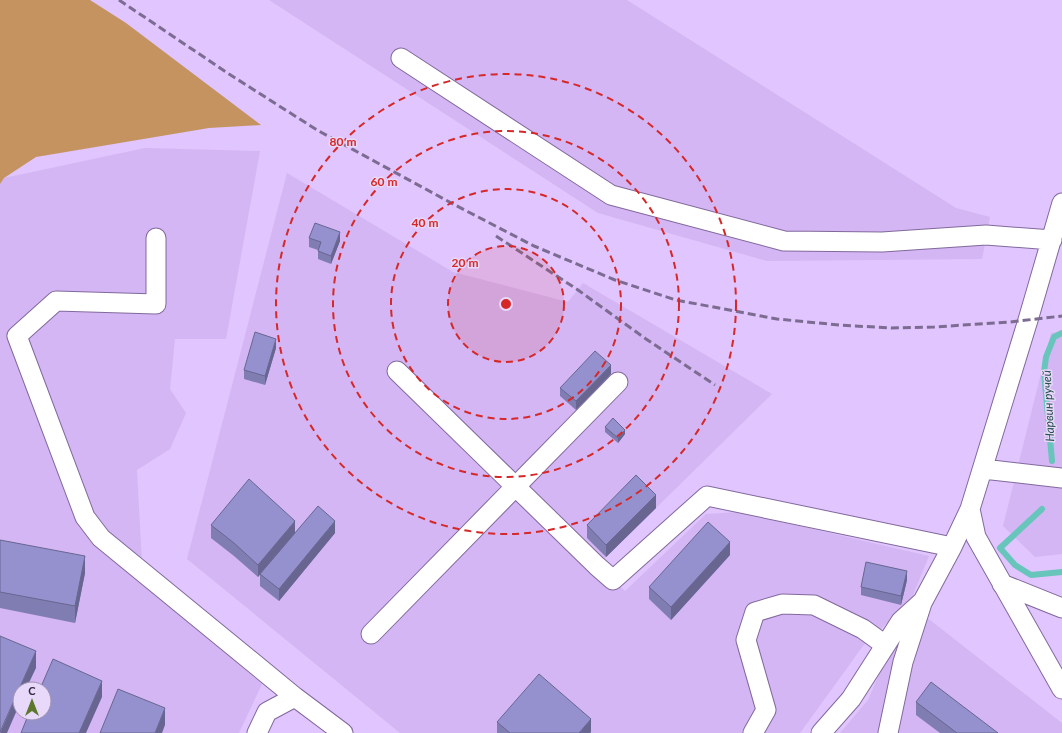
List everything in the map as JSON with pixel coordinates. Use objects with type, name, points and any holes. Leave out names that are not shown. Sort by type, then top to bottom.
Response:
[{"type":"street","points":[[401,58],[611,195],[784,241],[882,242],[986,235],[1052,240]]},
{"type":"street","points":[[888,733],[903,662],[923,601],[952,547],[970,509],[1062,203]]},
{"type":"street","points":[[156,238],[156,304],[56,301],[17,336],[85,517],[100,538],[295,697],[343,733]]},
{"type":"street","points":[[397,371],[613,580],[707,496],[952,547]]},
{"type":"street","points":[[372,634],[618,382]]},
{"type":"street","points":[[983,469],[1062,478]]},
{"type":"street","points":[[970,509],[976,537],[1062,689]]},
{"type":"street","points":[[1002,584],[1062,608]]},
{"type":"street","points":[[821,733],[851,699],[900,621],[923,601]]},
{"type":"street","points":[[753,733],[766,710],[746,640],[755,612],[782,604],[814,605],[863,629],[885,645]]},
{"type":"street","points":[[256,733],[267,712],[295,697]]},
{"type":"shaded area","points":[[0,0],[90,0],[126,23],[261,125],[209,128],[36,157],[4,178],[0,184]]},
{"type":"shaded area","points":[[269,0],[627,0],[956,208],[990,217],[982,259],[767,261],[598,213]]},
{"type":"shaded area","points":[[145,148],[260,151],[226,339],[175,339],[170,389],[186,413],[170,449],[137,470],[143,583],[262,684],[239,733],[0,733],[0,184],[4,178]]},
{"type":"shaded area","points":[[287,173],[453,272],[568,302],[583,283],[772,394],[597,566],[625,591],[706,514],[739,512],[929,556],[911,600],[863,646],[800,733],[400,733],[187,559]]},
{"type":"shaded area","points":[[1062,332],[1062,554],[1035,557],[1003,526],[1051,333]]},
{"type":"shaded area","points":[[912,613],[930,620],[1062,723],[1062,733],[840,733],[868,700],[889,651]]},
{"type":"building","points":[[315,223],[340,232],[331,256],[318,251],[321,242],[309,238]]},
{"type":"building","points":[[255,332],[276,339],[265,376],[244,370]]},
{"type":"building","points":[[595,351],[611,365],[576,401],[560,388]]},
{"type":"building","points":[[613,418],[625,430],[618,438],[605,427]]},
{"type":"building","points":[[636,475],[656,495],[606,545],[587,525]]},
{"type":"building","points":[[249,479],[295,521],[258,565],[211,525]]},
{"type":"building","points":[[318,506],[335,521],[279,589],[260,574]]},
{"type":"building","points":[[708,522],[730,542],[671,607],[649,587]]},
{"type":"building","points":[[0,540],[85,556],[75,606],[0,592]]},
{"type":"building","points":[[866,562],[907,571],[901,596],[861,587]]},
{"type":"building","points":[[0,636],[36,651],[23,681],[12,681],[12,705],[0,732]]},
{"type":"building","points":[[53,659],[102,681],[79,733],[21,733],[26,721],[52,721],[52,681],[43,681]]},
{"type":"building","points":[[539,674],[591,719],[579,733],[510,733],[497,722]]},
{"type":"building","points":[[931,682],[998,733],[957,733],[916,702]]},
{"type":"building","points":[[118,689],[165,708],[155,733],[100,733]]},
{"type":"waterway","name":"Нарвин ручей","points":[[1052,461],[1044,372],[1046,357],[1054,337],[1062,333]]},
{"type":"waterway","name":"Нарвин ручей","points":[[1042,509],[1000,548],[1015,565],[1031,575],[1062,572]]},
{"type":"railway","points":[[119,0],[229,74],[317,130],[534,246],[615,280],[676,300],[777,319],[839,325],[891,328],[934,327],[1010,322],[1062,316]]},
{"type":"railway","points":[[496,236],[578,290],[646,339],[715,385]]}]
